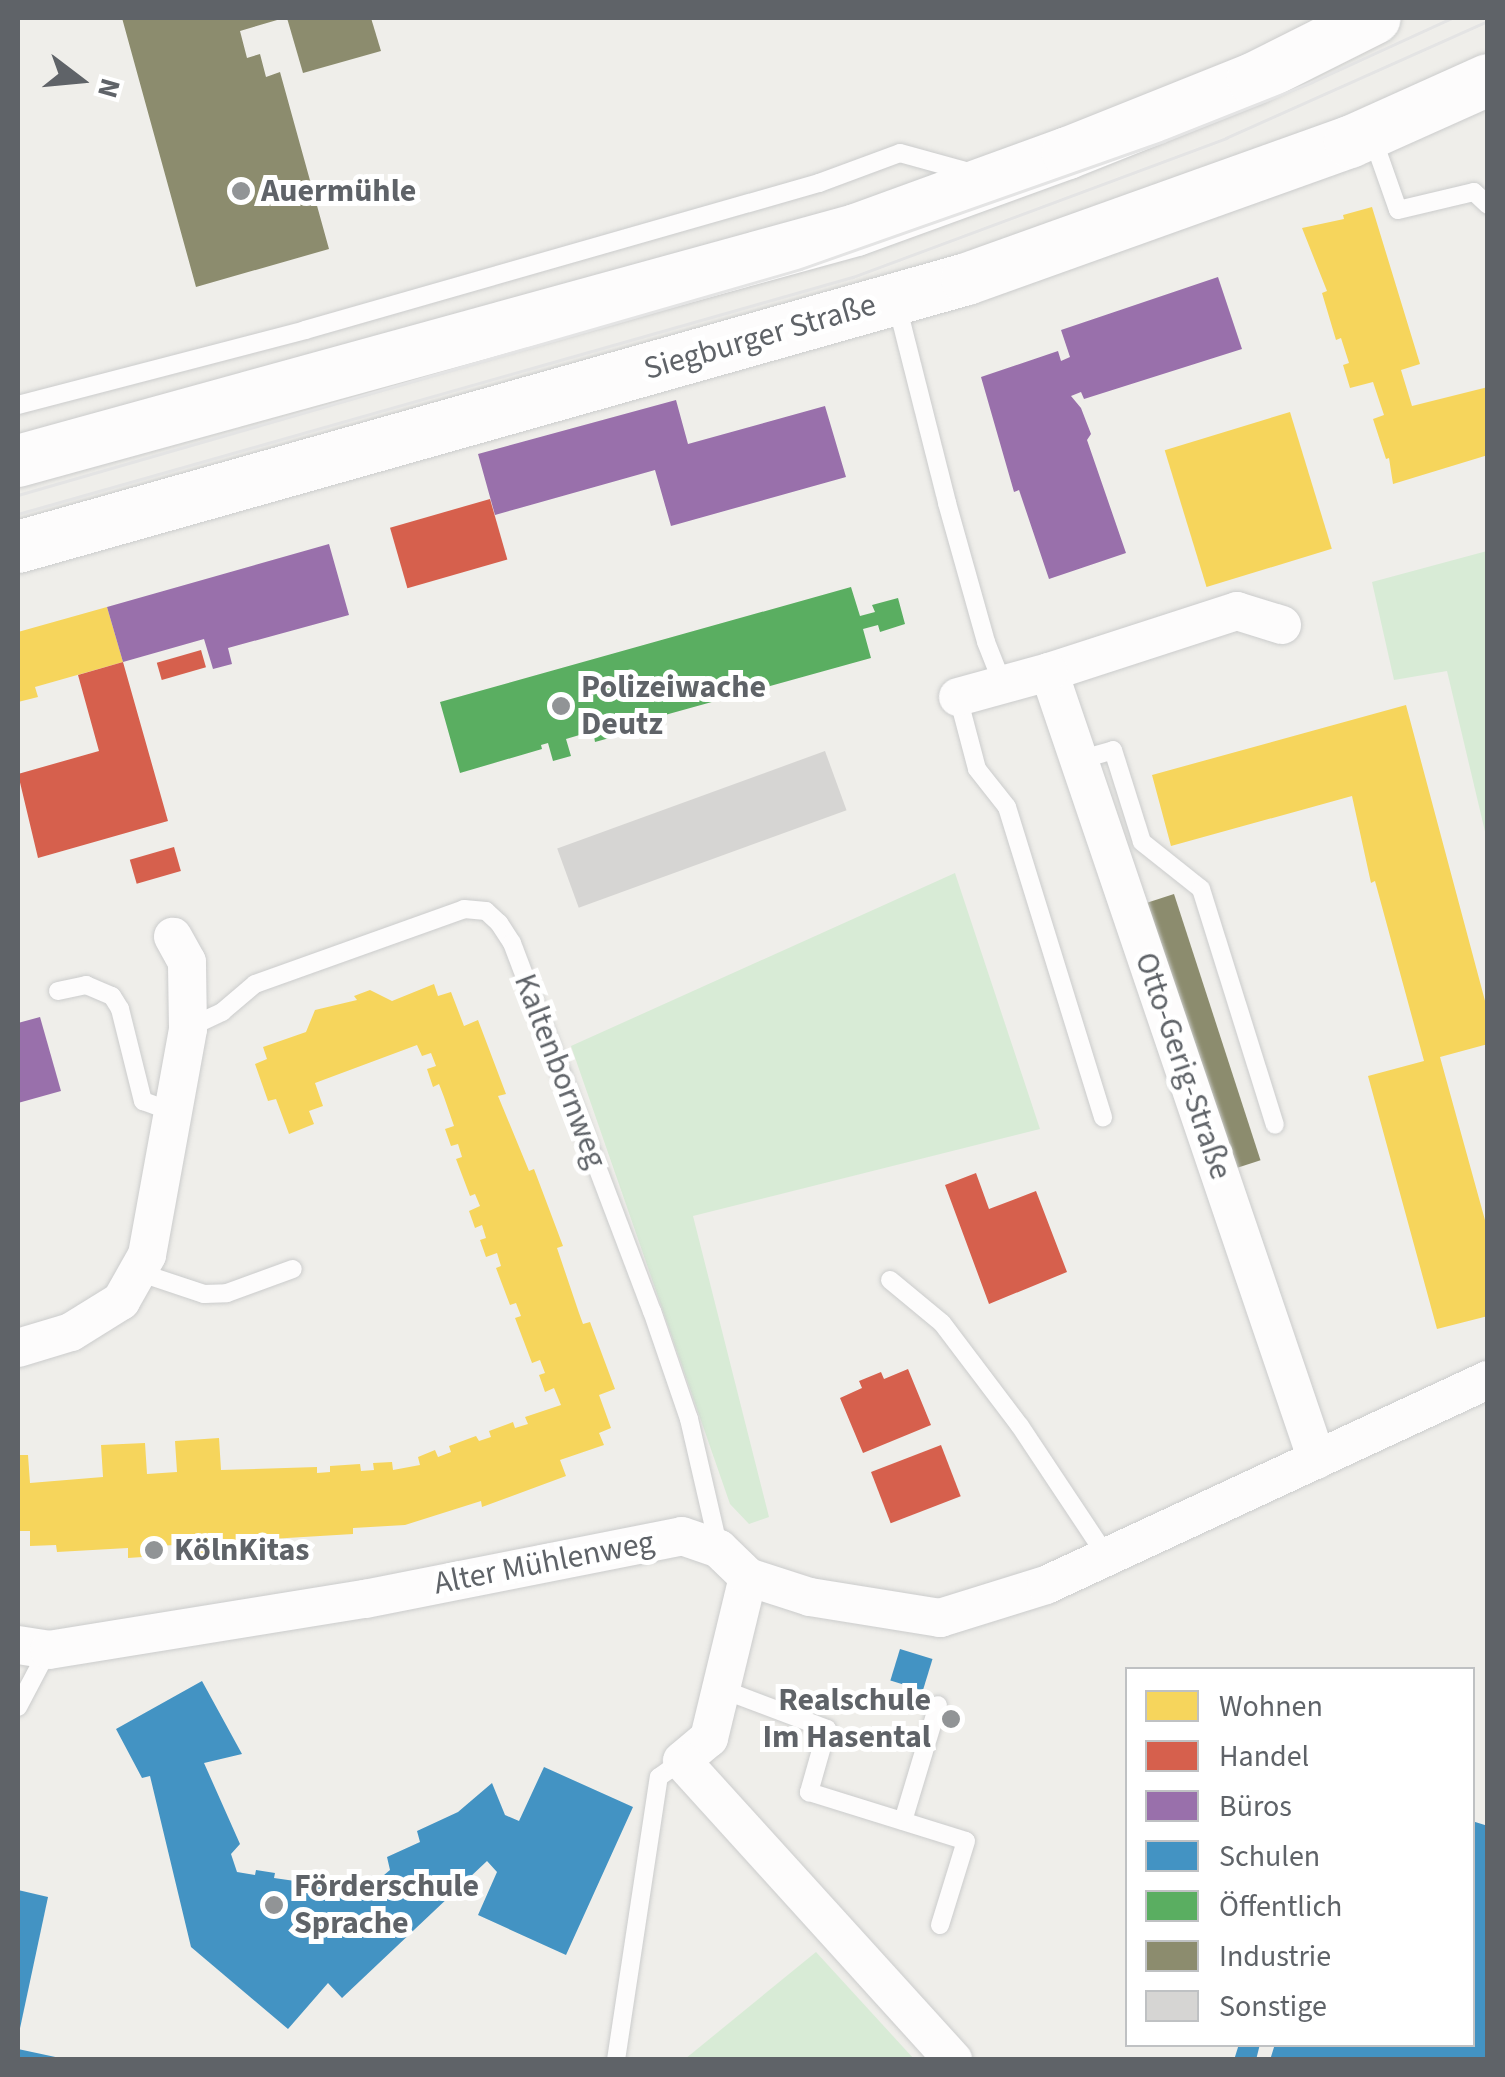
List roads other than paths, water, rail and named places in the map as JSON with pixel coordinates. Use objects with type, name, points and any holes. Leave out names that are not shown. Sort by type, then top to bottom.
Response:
[{"type":"main road","points":[[18,461],[856,230],[1253,80],[1375,18]]},
{"type":"main road","name":"Siegburger Straße","points":[[18,547],[967,278],[1477,92]]},
{"type":"street","points":[[958,697],[1237,611],[1282,625]]},
{"type":"street","name":"Otto-Gerig-Straße","points":[[1049,672],[1316,1460]]},
{"type":"street","points":[[18,1348],[71,1332],[121,1301],[147,1255],[188,1029],[187,962],[173,937]]},
{"type":"street","name":"Alter Mühlenweg","points":[[33,1647],[365,1599],[682,1536],[719,1550],[748,1578],[810,1598],[940,1618],[1046,1585],[1488,1380]]},
{"type":"street","points":[[748,1578],[724,1690],[709,1738],[682,1761],[953,2060]]},
{"type":"lane","points":[[1371,133],[1398,210],[1474,192],[1488,204]]},
{"type":"lane","points":[[18,405],[305,330],[820,183],[900,152],[995,180]]},
{"type":"lane","points":[[895,299],[947,503],[986,642],[1003,684]]},
{"type":"lane","points":[[958,697],[976,769],[1007,807],[1103,1117]]},
{"type":"lane","points":[[1079,760],[1114,750],[1142,842],[1201,889],[1275,1125]]},
{"type":"lane","name":"Kaltenbornweg","points":[[188,1029],[222,1012],[256,984],[464,909],[486,911],[499,923],[512,943],[652,1311],[689,1420],[719,1550]]},
{"type":"lane","points":[[58,991],[86,985],[112,996],[120,1009],[143,1101],[174,1112]]},
{"type":"lane","points":[[138,1272],[204,1294],[227,1293],[293,1269]]},
{"type":"lane","points":[[890,1280],[942,1323],[1020,1426],[1107,1557]]},
{"type":"lane","points":[[18,1707],[33,1647]]},
{"type":"lane","points":[[724,1690],[827,1729],[809,1792],[966,1841],[940,1925]]},
{"type":"lane","points":[[903,1822],[938,1705]]},
{"type":"lane","points":[[616,2060],[660,1777],[682,1761]]},
{"type":"tram line","points":[[18,495],[801,269],[1164,141],[1312,82],[1452,18]]},
{"type":"tram line","points":[[18,514],[853,277],[1226,138],[1488,21]]},
{"type":"place","name":"Auermühle","points":[[241,191]]},
{"type":"place","name":"Polizeiwache Deutz","points":[[561,706]]},
{"type":"place","name":"KölnKitas","points":[[154,1550]]},
{"type":"place","name":"Realschule Im Hasental","points":[[951,1719]]},
{"type":"place","name":"Förderschule Sprache","points":[[274,1905]]}]
